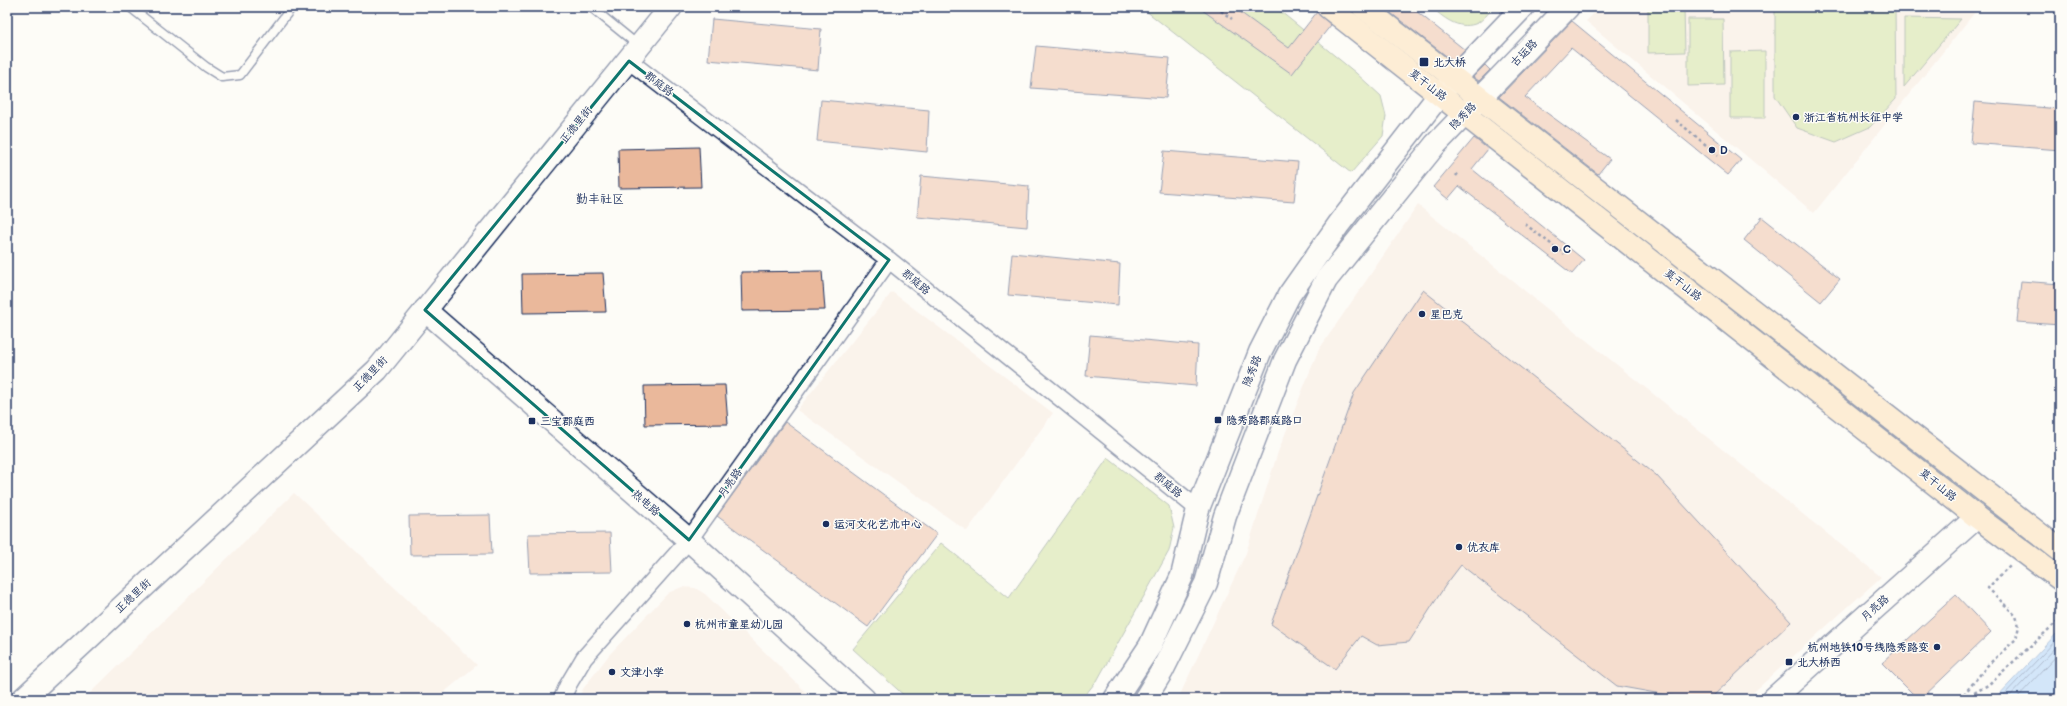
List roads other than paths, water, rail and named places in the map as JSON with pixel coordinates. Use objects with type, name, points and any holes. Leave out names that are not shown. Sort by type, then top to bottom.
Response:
[{"type":"main road","name":"莫干山路","points":[[1328,7],[1977,516],[2060,579]]},
{"type":"main road","name":"莫干山路","points":[[1363,7],[2056,547]]},
{"type":"street","name":"正德里街","points":[[23,699],[377,370],[634,54],[670,7]]},
{"type":"street","points":[[1454,78],[1523,7]]},
{"type":"street","name":"古运路","points":[[1480,99],[1568,7]]},
{"type":"street","name":"郡庭路","points":[[634,54],[1198,509]]},
{"type":"street","name":"隐秀路","points":[[1115,699],[1150,646],[1182,576],[1198,509],[1260,352],[1289,295],[1339,224],[1454,78]]},
{"type":"street","name":"隐秀路","points":[[1145,699],[1162,671],[1206,583],[1226,516],[1285,360],[1326,280],[1435,146],[1480,99]]},
{"type":"street","name":"月亮路","points":[[562,699],[568,685],[584,658],[689,540],[889,260]]},
{"type":"street","name":"热电路","points":[[425,310],[689,540],[864,699]]},
{"type":"street","name":"月亮路","points":[[1773,699],[1977,516]]},
{"type":"lane","points":[[130,7],[206,67],[222,77],[240,75],[292,7]]},
{"type":"lane","points":[[591,7],[634,54]]},
{"type":"water","points":[[2060,630],[2060,699],[1995,699]]},
{"type":"place","name":"北大桥","points":[[1424,62]]},
{"type":"place","name":"浙江省杭州长征中学","points":[[1796,117]]},
{"type":"place","name":"D","points":[[1712,150]]},
{"type":"place","name":"C","points":[[1555,249]]},
{"type":"place","name":"星巴克","points":[[1422,314]]},
{"type":"place","name":"隐秀路郡庭路口","points":[[1218,420]]},
{"type":"place","name":"三宝郡庭西","points":[[532,421]]},
{"type":"place","name":"运河文化艺术中心","points":[[826,524]]},
{"type":"place","name":"优衣库","points":[[1459,547]]},
{"type":"place","name":"杭州市童星幼儿园","points":[[687,624]]},
{"type":"place","name":"杭州地铁10号线隐秀路变","points":[[1937,647]]},
{"type":"place","name":"北大桥西","points":[[1789,662]]},
{"type":"place","name":"文津小学","points":[[612,672]]},
{"type":"district","name":"勤丰社区","points":[[600,199]]}]
